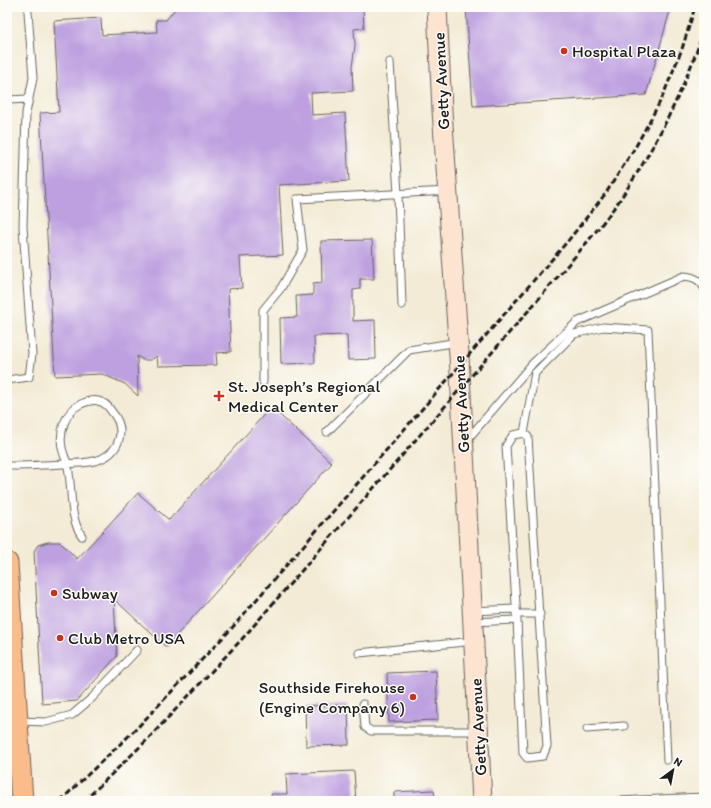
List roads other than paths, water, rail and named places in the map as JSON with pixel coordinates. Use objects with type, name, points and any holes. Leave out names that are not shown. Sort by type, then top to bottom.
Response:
[{"type":"main road","name":"Getty Avenue","points":[[437,7],[442,110],[458,342],[482,801]]},
{"type":"main road","points":[[7,572],[22,801]]},
{"type":"lane","points":[[7,380],[29,377],[32,354],[23,227],[26,113],[33,78],[28,12]]},
{"type":"lane","points":[[390,62],[398,194],[402,306]]},
{"type":"lane","points":[[7,100],[28,99]]},
{"type":"lane","points":[[263,382],[263,310],[281,288],[303,250],[297,199],[448,191]]},
{"type":"lane","points":[[463,444],[533,363],[576,322],[684,276],[694,277],[704,288]]},
{"type":"lane","points":[[524,433],[535,373],[574,334],[603,327],[648,330],[666,760]]},
{"type":"lane","points":[[327,432],[409,350],[458,342]]},
{"type":"lane","points":[[7,466],[67,464],[101,459],[113,451],[120,440],[120,426],[116,416],[108,406],[98,401],[88,401],[74,406],[66,418],[62,432],[62,448],[67,464],[70,479],[74,517],[77,529],[82,536]]},
{"type":"lane","points":[[524,433],[528,437],[547,746],[543,756],[527,758],[523,753],[506,446],[513,435],[524,433]]},
{"type":"lane","points":[[472,616],[516,614]]},
{"type":"lane","points":[[472,616],[540,614]]},
{"type":"lane","points":[[359,653],[474,641]]},
{"type":"lane","points":[[17,721],[46,722],[72,714],[92,698],[137,650]]},
{"type":"lane","points":[[363,704],[365,727],[371,731],[478,731]]},
{"type":"lane","points":[[587,729],[624,726]]},
{"type":"lane","points":[[618,801],[704,797]]},
{"type":"railway","points":[[60,801],[136,729],[231,629],[567,242],[606,193],[636,146],[662,98],[682,49],[695,7]]},
{"type":"railway","points":[[84,801],[147,740],[242,639],[579,252],[619,201],[645,160],[678,97],[704,30]]},
{"type":"place","name":"Hospital Plaza","points":[[564,51]]},
{"type":"place","name":"St. Joseph’s Regional Medical Center","points":[[219,396]]},
{"type":"place","name":"Subway","points":[[54,593]]},
{"type":"place","name":"Club Metro USA","points":[[60,638]]},
{"type":"place","name":"Southside Firehouse (Engine Company 6)","points":[[413,697]]}]
